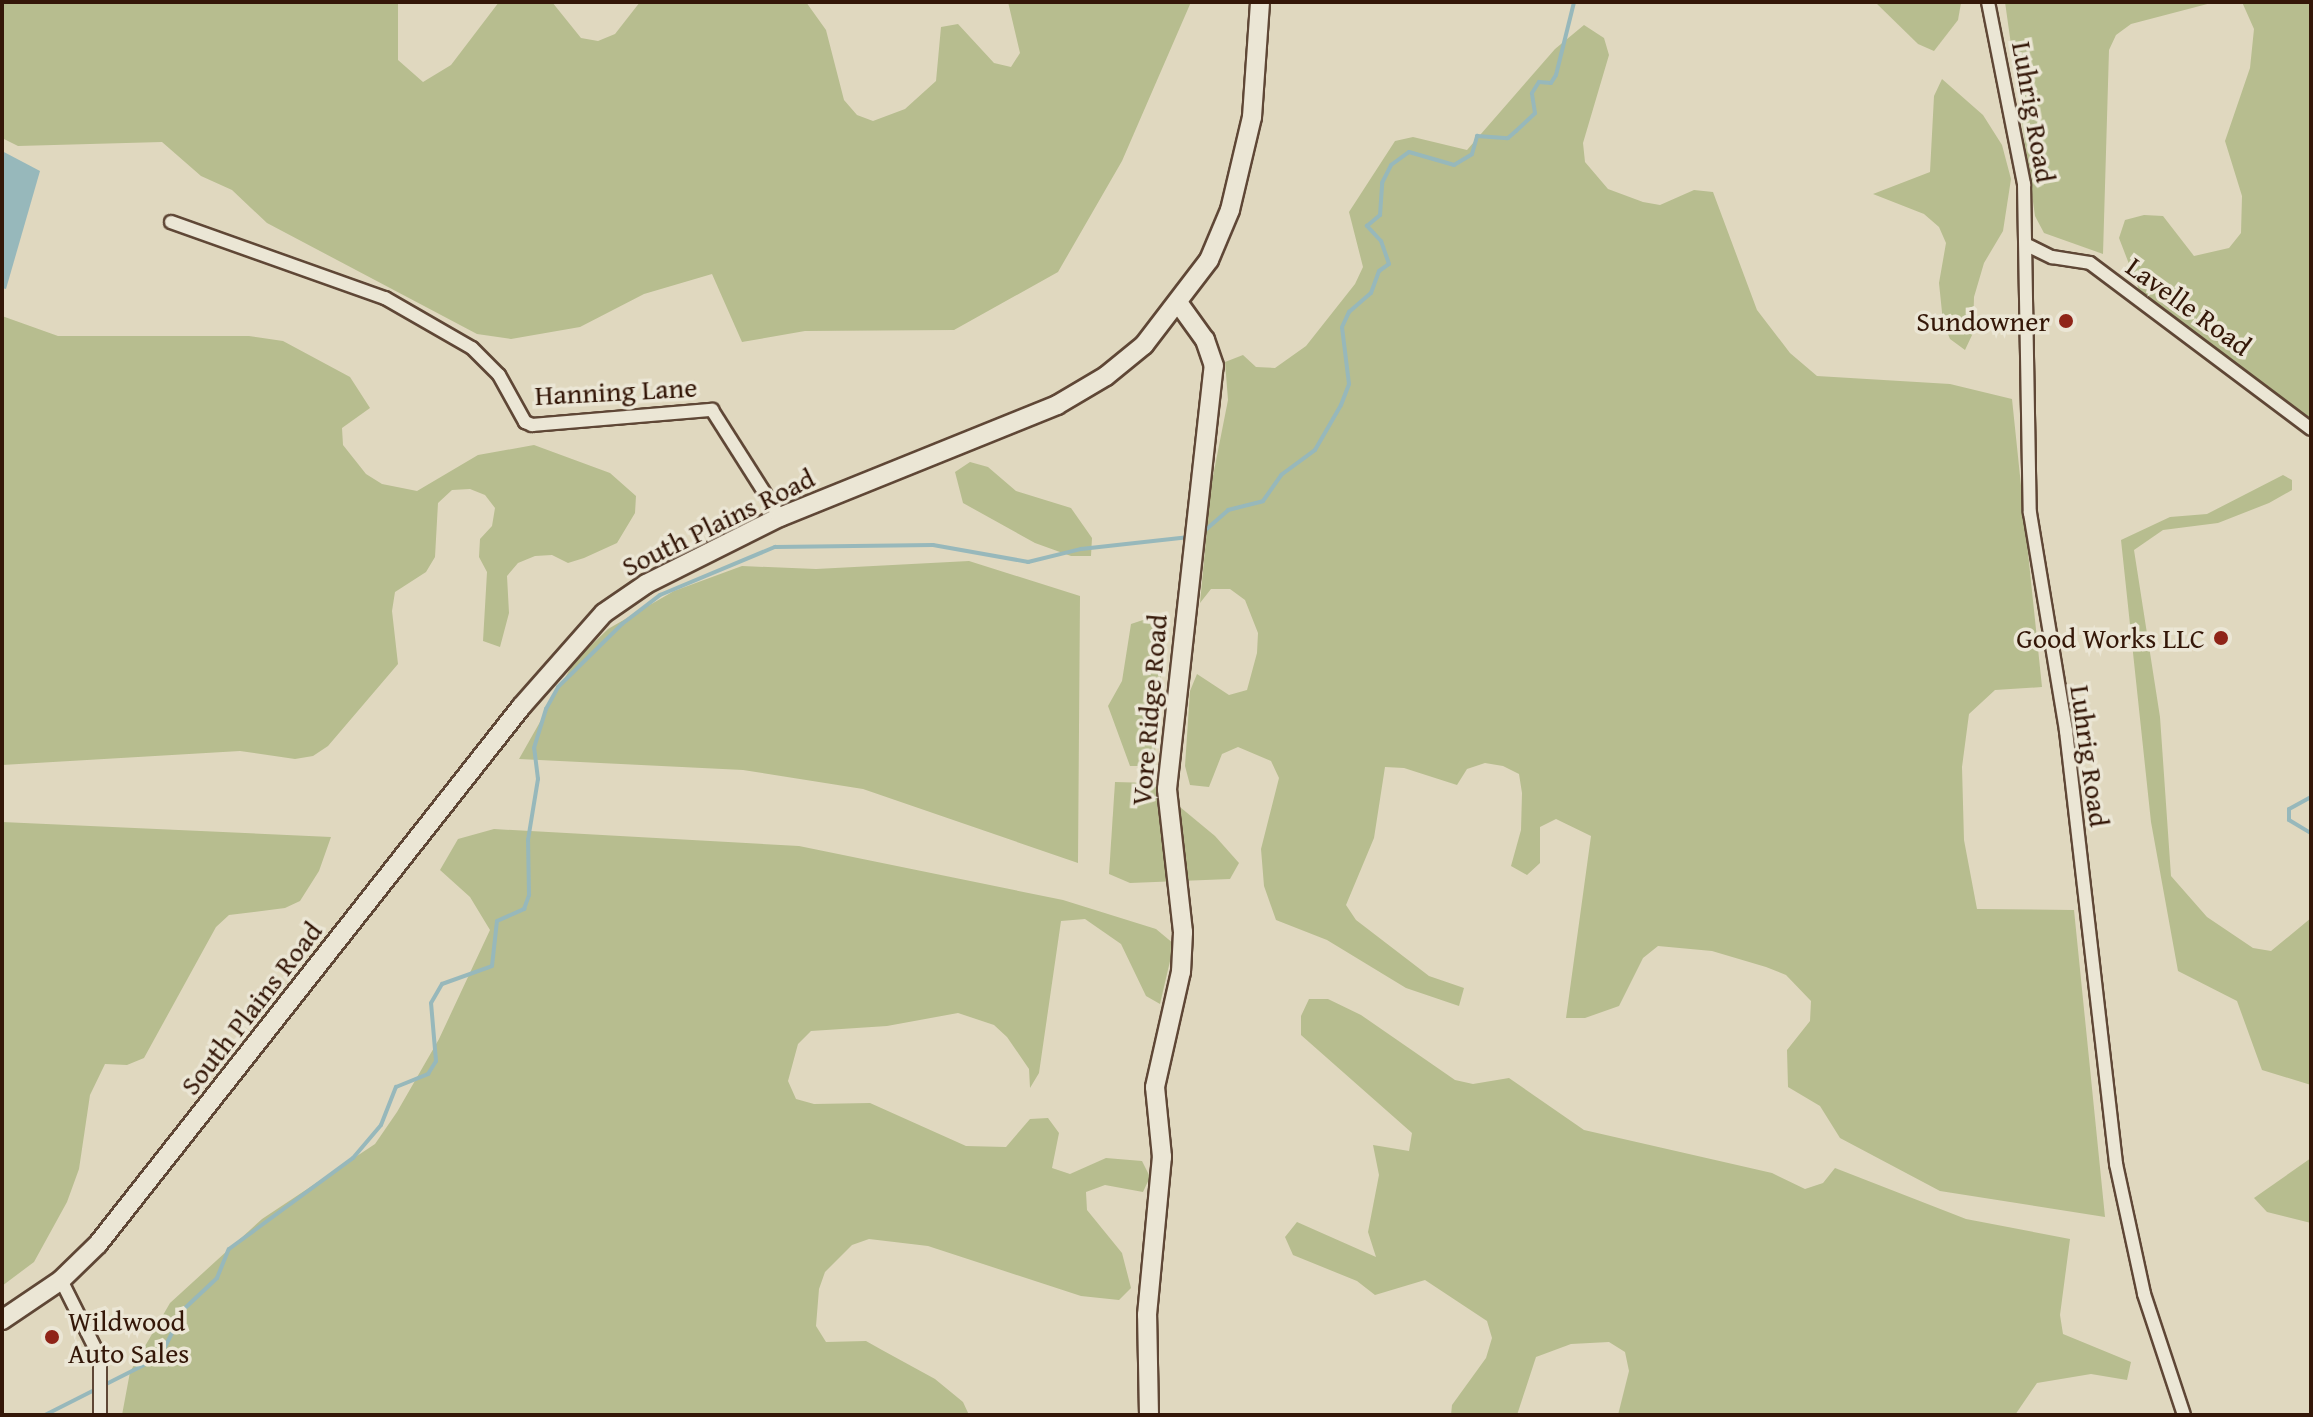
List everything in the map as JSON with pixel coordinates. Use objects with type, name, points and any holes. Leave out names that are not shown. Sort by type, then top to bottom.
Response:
[{"type":"main road","name":"South Plains Road","points":[[2,1320],[61,1280],[98,1244],[563,656],[604,613],[646,584],[780,517],[1057,405],[1144,345],[1179,304],[1209,260],[1245,161],[1260,2]]},
{"type":"main road","name":"Vore Ridge Road","points":[[1149,1415],[1147,1315],[1162,1170],[1155,1087],[1181,972],[1183,932],[1167,789],[1214,366],[1205,340],[1179,304]]},
{"type":"street","name":"Luhrig Road","points":[[1988,2],[2014,119],[2027,245],[2030,513],[2044,621],[2066,731],[2116,1164],[2144,1294],[2184,1415]]},
{"type":"street","name":"Hanning Lane","points":[[171,222],[385,298],[472,348],[499,375],[525,422],[532,425],[712,410],[780,517]]},
{"type":"street","name":"Lavelle Road","points":[[2027,245],[2052,257],[2090,263],[2311,429]]},
{"type":"street","points":[[61,1280],[100,1358],[100,1415]]},
{"type":"green space","points":[[2,2],[398,2],[398,60],[423,82],[451,65],[499,2],[552,2],[581,38],[598,41],[615,34],[640,2],[806,2],[826,30],[844,100],[857,115],[873,121],[905,109],[936,81],[941,27],[958,24],[994,63],[1011,67],[1020,53],[1008,2],[1191,2],[1122,161],[1058,272],[954,330],[805,331],[742,342],[712,274],[644,294],[580,327],[511,339],[477,334],[267,223],[232,190],[201,176],[162,142],[18,146],[2,138]]},
{"type":"green space","points":[[1875,2],[1961,3],[1958,20],[1934,51],[1918,44]]},
{"type":"green space","points":[[2005,2],[2215,2],[2131,24],[2116,35],[2109,50],[2103,254],[2044,233],[2035,216]]},
{"type":"green space","points":[[2242,2],[2311,2],[2311,419],[2139,290],[2119,238],[2125,220],[2144,215],[2163,216],[2194,256],[2229,248],[2241,233],[2242,196],[2225,141],[2250,68],[2254,29]]},
{"type":"green space","points":[[1584,25],[1604,38],[1609,55],[1583,143],[1585,162],[1608,189],[1643,202],[1660,205],[1694,190],[1713,192],[1757,310],[1790,353],[1817,376],[1950,384],[2012,399],[2042,687],[1995,690],[1969,714],[1962,767],[1964,840],[1977,909],[2074,910],[2105,1217],[1940,1191],[1840,1138],[1820,1106],[1788,1087],[1787,1050],[1810,1021],[1811,1001],[1786,975],[1766,967],[1712,951],[1658,946],[1643,958],[1619,1006],[1585,1018],[1566,1018],[1591,836],[1556,819],[1540,827],[1540,863],[1527,875],[1511,866],[1521,830],[1522,793],[1519,774],[1503,766],[1485,763],[1467,769],[1457,785],[1404,768],[1385,767],[1374,838],[1346,905],[1356,920],[1429,976],[1464,988],[1459,1006],[1406,988],[1327,940],[1276,920],[1264,886],[1261,849],[1279,778],[1271,761],[1238,747],[1222,754],[1209,787],[1190,785],[1185,766],[1190,691],[1197,674],[1229,695],[1247,690],[1257,653],[1258,633],[1245,600],[1230,589],[1211,589],[1200,603],[1211,486],[1228,400],[1225,362],[1243,355],[1256,367],[1275,368],[1306,346],[1355,284],[1363,267],[1349,212],[1395,141],[1413,137],[1467,150],[1555,49]]},
{"type":"green space","points":[[1942,79],[1983,115],[2002,145],[2011,179],[2003,231],[1984,263],[1974,297],[1973,333],[1965,350],[1950,339],[1943,322],[1939,283],[1946,243],[1939,227],[1924,214],[1873,194],[1930,172],[1934,96]]},
{"type":"green space","points":[[2,316],[58,336],[249,336],[283,341],[350,377],[370,408],[342,428],[343,445],[366,474],[382,484],[417,491],[478,455],[534,445],[610,473],[636,496],[635,513],[617,543],[584,558],[568,563],[552,555],[535,556],[518,563],[507,576],[509,613],[500,647],[483,641],[487,572],[479,557],[480,539],[492,526],[495,508],[485,495],[470,489],[452,490],[438,503],[435,557],[426,572],[395,592],[392,611],[398,664],[328,746],[313,756],[295,759],[240,751],[2,765]]},
{"type":"green space","points":[[970,462],[988,467],[1016,491],[1071,508],[1092,538],[1091,556],[1071,556],[1035,543],[963,503],[955,472]]},
{"type":"green space","points":[[2283,475],[2292,480],[2292,490],[2269,503],[2218,523],[2163,530],[2134,550],[2160,717],[2171,876],[2207,917],[2253,948],[2271,951],[2311,918],[2311,1085],[2262,1070],[2237,1001],[2178,971],[2151,822],[2121,540],[2170,517],[2207,514]]},
{"type":"green space","points":[[969,561],[1080,596],[1078,863],[863,789],[743,770],[519,759],[574,662],[608,629],[674,591],[742,566],[816,569]]},
{"type":"green space","points":[[1149,618],[1165,627],[1154,766],[1130,766],[1108,706],[1122,681],[1131,624]]},
{"type":"green space","points":[[1115,782],[1151,783],[1215,836],[1239,863],[1230,879],[1130,883],[1109,874]]},
{"type":"green space","points":[[2,822],[331,837],[319,871],[300,901],[285,908],[229,915],[216,927],[144,1058],[127,1065],[105,1064],[90,1095],[79,1169],[67,1202],[34,1262],[2,1286]]},
{"type":"green space","points":[[494,829],[799,846],[1063,900],[1156,929],[1174,944],[1160,1004],[1146,996],[1121,944],[1085,919],[1061,921],[1039,1073],[1030,1088],[1029,1069],[1007,1037],[994,1025],[958,1013],[887,1026],[811,1031],[798,1044],[788,1081],[796,1099],[814,1104],[870,1103],[966,1146],[1006,1147],[1030,1119],[1048,1118],[1059,1133],[1052,1168],[1070,1174],[1106,1158],[1142,1161],[1150,1177],[1143,1192],[1105,1185],[1086,1192],[1087,1210],[1122,1253],[1131,1288],[1119,1300],[1081,1296],[928,1246],[869,1239],[852,1245],[825,1272],[819,1289],[816,1326],[826,1342],[866,1341],[935,1379],[963,1402],[969,1415],[122,1415],[130,1372],[170,1303],[262,1219],[375,1144],[397,1112],[439,1039],[490,930],[470,897],[440,870],[458,839]]},
{"type":"green space","points":[[1309,999],[1328,999],[1361,1015],[1455,1080],[1473,1084],[1509,1078],[1584,1130],[1772,1173],[1805,1189],[1823,1183],[1835,1168],[1966,1219],[2070,1239],[2060,1315],[2063,1334],[2131,1362],[2127,1380],[2091,1374],[2037,1383],[2015,1415],[1618,1415],[1629,1371],[1625,1352],[1609,1342],[1571,1344],[1536,1357],[1517,1415],[1451,1415],[1452,1405],[1486,1358],[1492,1338],[1487,1321],[1425,1280],[1375,1295],[1357,1281],[1293,1255],[1285,1237],[1297,1222],[1376,1257],[1368,1232],[1379,1175],[1373,1145],[1409,1151],[1412,1133],[1301,1035],[1301,1016]]},
{"type":"green space","points":[[2311,1158],[2311,1223],[2267,1212],[2254,1198]]},
{"type":"water","points":[[2,151],[40,171],[6,289],[2,288]]},
{"type":"waterway","points":[[1202,533],[1228,510],[1263,501],[1281,475],[1315,450],[1341,405],[1349,384],[1342,327],[1349,312],[1371,293],[1379,271],[1389,264],[1381,241],[1367,226],[1380,215],[1382,183],[1391,165],[1409,152],[1454,165],[1472,154],[1477,136],[1508,138],[1516,131],[1535,113],[1532,93],[1539,82],[1551,83],[1556,75],[1574,2]]},
{"type":"waterway","points":[[45,1415],[160,1357],[184,1309],[217,1278],[229,1249],[353,1158],[381,1125],[396,1087],[428,1074],[436,1061],[431,1003],[442,984],[492,966],[497,921],[524,909],[529,895],[528,840],[538,779],[534,748],[546,709],[558,687],[622,624],[660,595],[775,547],[933,545],[1028,562],[1081,549],[1189,537]]},
{"type":"waterway","points":[[2311,797],[2289,809],[2289,820],[2311,833]]},
{"type":"place","name":"Sundowner","points":[[2066,321]]},
{"type":"place","name":"Good Works LLC","points":[[2221,638]]},
{"type":"place","name":"Wildwood Auto Sales","points":[[52,1337]]}]
